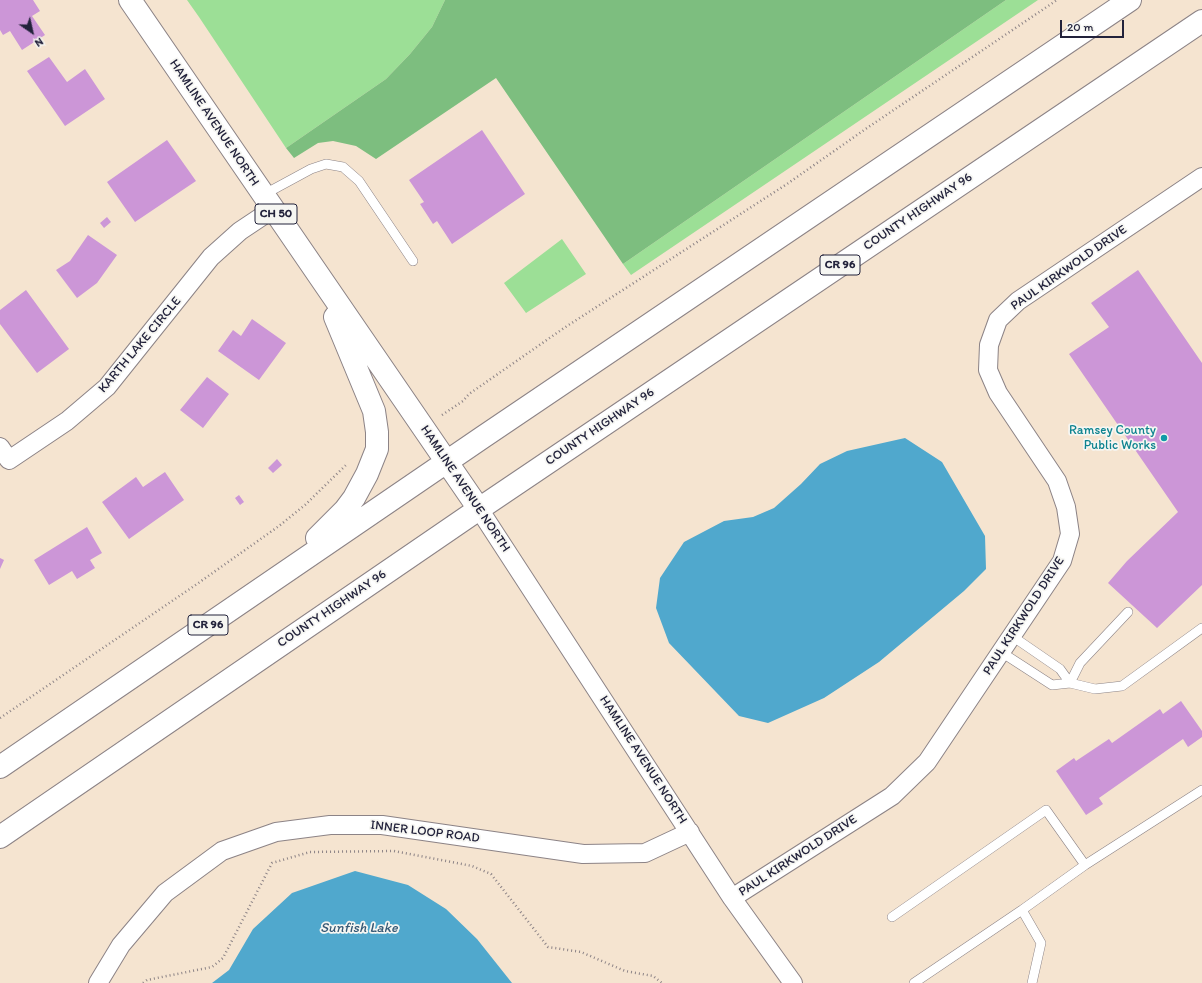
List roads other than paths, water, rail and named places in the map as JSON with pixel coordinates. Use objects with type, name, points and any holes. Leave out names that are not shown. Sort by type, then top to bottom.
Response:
[{"type":"main road","name":"HAMLINE AVENUE NORTH","points":[[130,0],[479,509]]},
{"type":"main road","name":"CR 96","points":[[0,767],[447,462],[1130,0]]},
{"type":"main road","name":"COUNTY HIGHWAY 96","points":[[0,837],[479,509],[1202,21]]},
{"type":"main road","points":[[264,587],[345,510],[362,484],[377,449],[377,432],[374,411],[351,354],[313,268]]},
{"type":"street","name":"PAUL KIRKWOLD DRIVE","points":[[732,898],[892,796],[927,762],[1062,561],[1070,534],[1066,507],[1058,481],[998,393],[988,370],[989,345],[998,320],[1018,301],[1202,177]]},
{"type":"street","name":"KARTH LAKE CIRCLE","points":[[0,447],[9,460],[67,421],[108,387],[211,257],[240,231],[268,202]]},
{"type":"street","name":"HAMLINE AVENUE NORTH","points":[[479,509],[732,898],[793,983]]},
{"type":"street","name":"INNER LOOP ROAD","points":[[98,983],[121,946],[165,893],[222,851],[276,832],[330,825],[382,825],[590,854],[645,853],[690,832]]},
{"type":"lane","points":[[268,202],[311,169],[326,164],[343,167],[358,180],[413,261]]},
{"type":"lane","points":[[1070,683],[1080,663],[1128,612]]},
{"type":"lane","points":[[1001,652],[1052,685],[1070,683],[1095,689],[1122,686],[1202,628]]},
{"type":"lane","points":[[1012,636],[1060,669],[1070,683]]},
{"type":"lane","points":[[914,983],[1022,910],[1085,865],[1202,790]]},
{"type":"lane","points":[[892,917],[1046,810],[1085,865]]},
{"type":"lane","points":[[1022,910],[1041,943],[1032,983]]},
{"type":"water","points":[[905,438],[942,462],[985,536],[986,569],[964,591],[879,662],[824,698],[768,723],[739,716],[669,643],[656,608],[660,578],[684,542],[724,521],[753,517],[774,508],[801,484],[820,464],[847,451]]},
{"type":"water","name":"Sunfish Lake","points":[[355,871],[408,885],[446,909],[477,939],[512,983],[212,983],[229,970],[253,929],[292,893]]},
{"type":"place","name":"Ramsey County Public Works","points":[[1164,438]]}]
